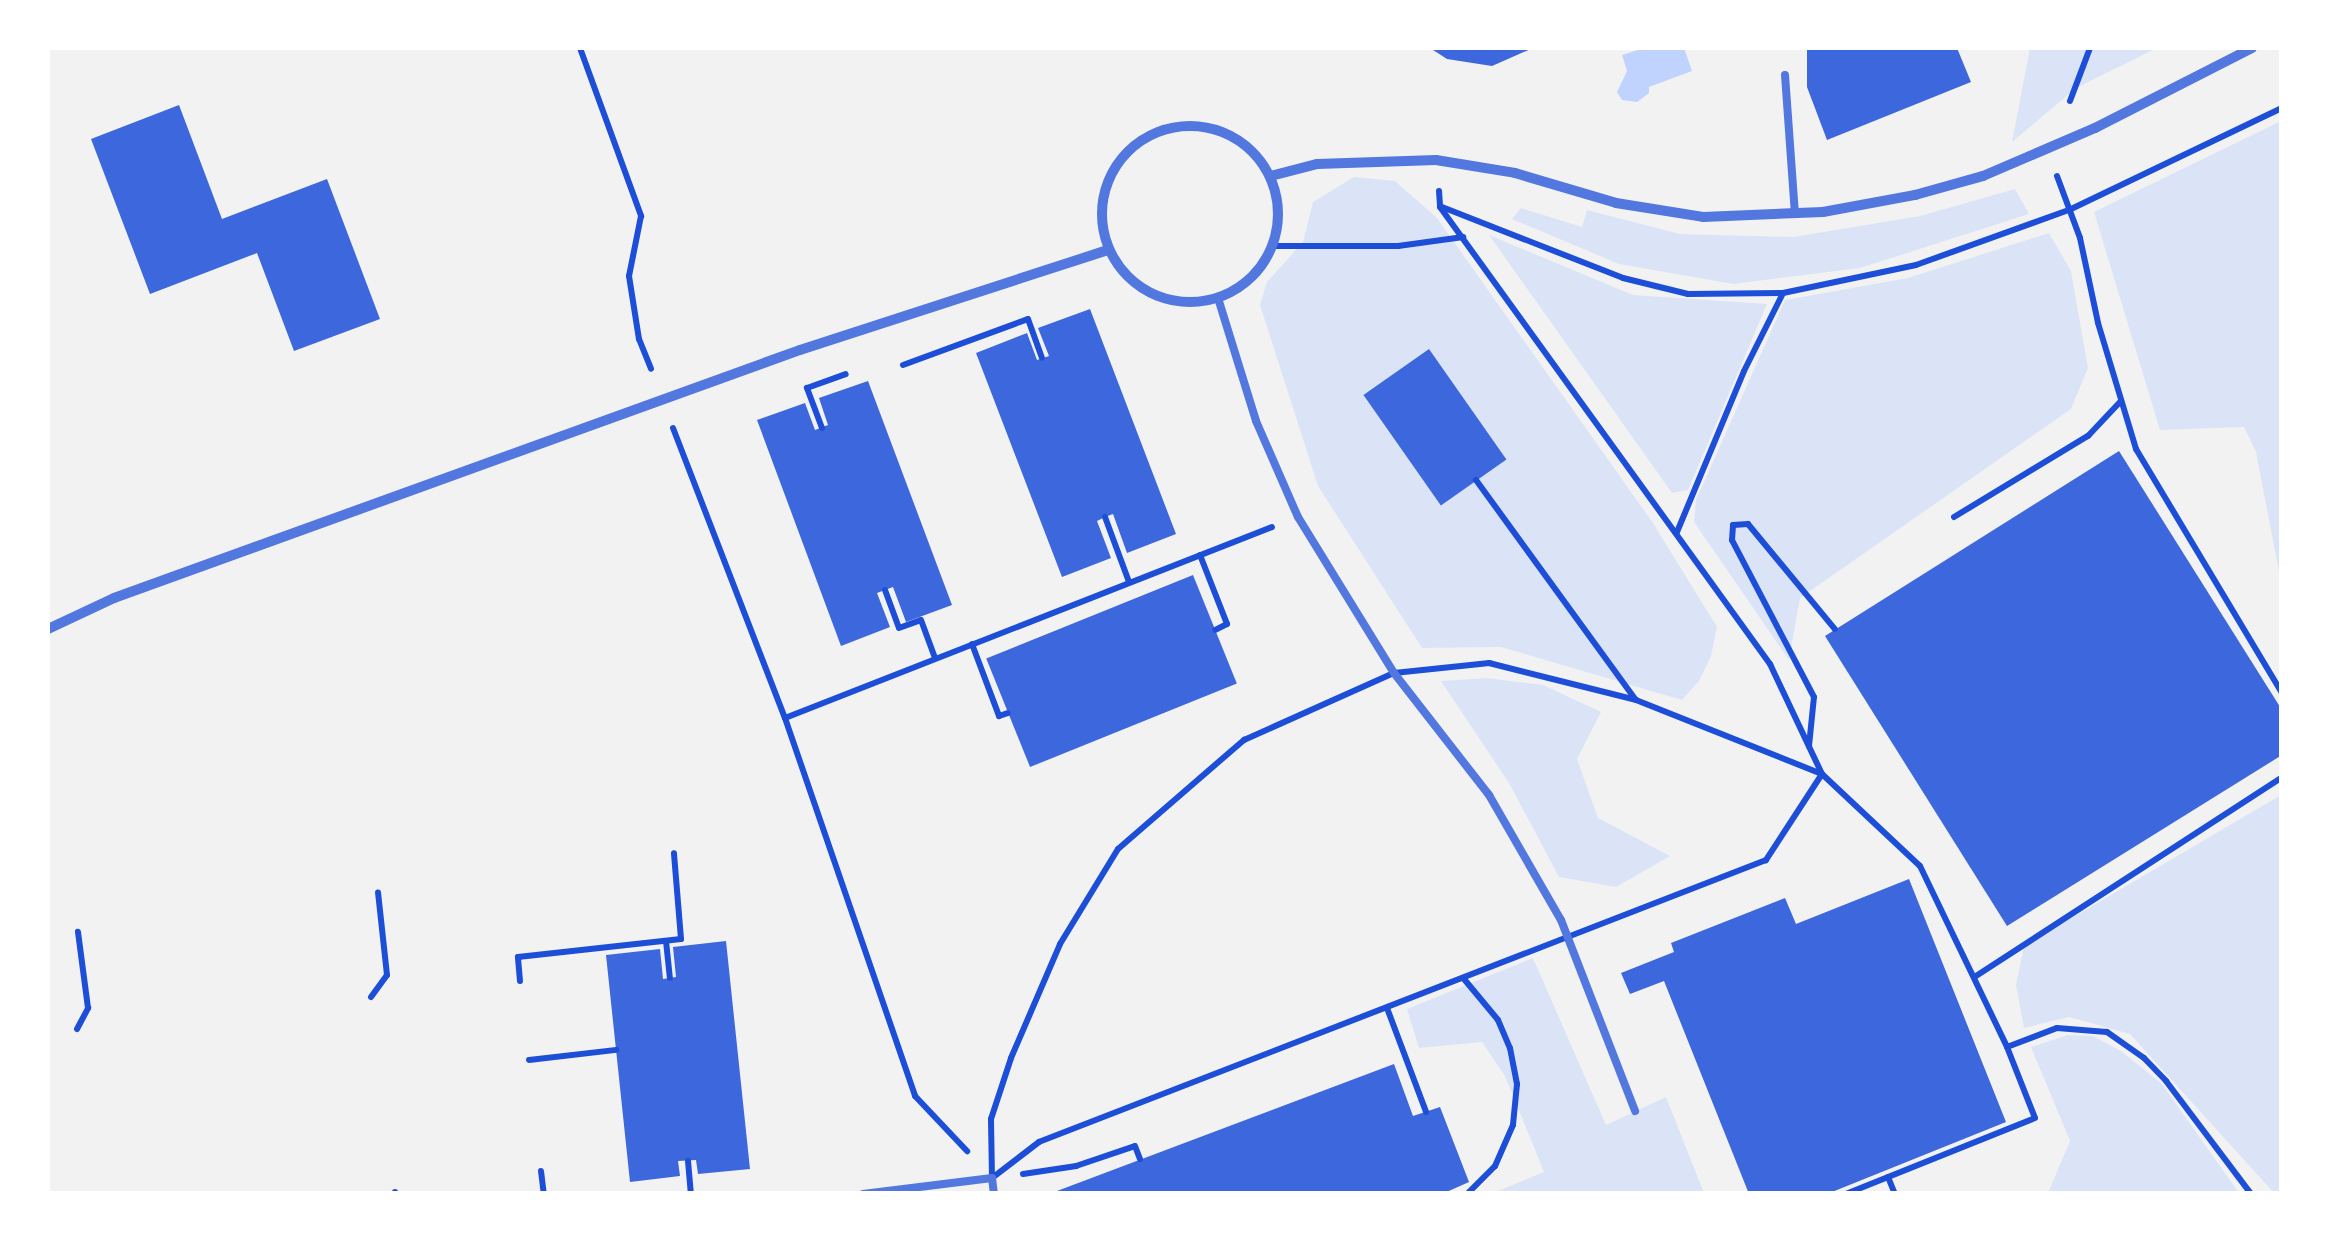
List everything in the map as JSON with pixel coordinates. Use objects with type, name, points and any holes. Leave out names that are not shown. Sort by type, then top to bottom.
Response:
[{"type":"street","points":[[1271,176],[1316,164],[1436,160],[1515,173],[1616,203],[1703,217],[1795,214],[1915,195],[2046,151],[2252,48]]},
{"type":"street","points":[[1185,124],[1209,126],[1252,149],[1271,176],[1280,214],[1273,246],[1250,280],[1218,298],[1181,302],[1154,296],[1124,274],[1108,250],[1100,211],[1109,176],[1129,148],[1152,132],[1185,124]]},
{"type":"street","points":[[48,628],[114,598],[663,400],[1108,250]]},
{"type":"lane","points":[[1785,74],[1795,214]]},
{"type":"lane","points":[[1218,298],[1256,421],[1298,517],[1394,673],[1489,794],[1561,920],[1635,1111]]},
{"type":"lane","points":[[864,1194],[992,1178],[994,1194]]},
{"type":"path","points":[[580,48],[641,216],[629,276],[638,338],[785,718],[915,1096],[992,1178]]},
{"type":"path","points":[[2046,151],[2080,238],[2136,449],[2282,693]]},
{"type":"path","points":[[1436,160],[1440,207],[1770,664],[1822,774],[1920,866],[2008,1047],[2035,1118],[1846,1194]]},
{"type":"path","points":[[1273,246],[1398,246],[1463,237]]},
{"type":"path","points":[[1676,533],[1744,371],[1783,294]]},
{"type":"path","points":[[903,364],[1028,319],[1042,358]]},
{"type":"path","points":[[822,428],[807,388],[862,368]]},
{"type":"path","points":[[1954,517],[2088,436],[2121,401]]},
{"type":"path","points":[[1476,480],[1636,700]]},
{"type":"path","points":[[1104,517],[1129,582]]},
{"type":"path","points":[[785,718],[1298,517]]},
{"type":"path","points":[[1809,747],[1814,697],[1732,540],[1733,525],[1748,524],[1836,629]]},
{"type":"path","points":[[1200,555],[1227,624],[1214,630]]},
{"type":"path","points":[[885,590],[899,628],[921,620],[935,658]]},
{"type":"path","points":[[972,644],[999,716],[1008,713]]},
{"type":"path","points":[[992,1178],[991,1120],[1011,1058],[1060,944],[1118,849],[1244,740],[1394,673],[1489,663],[1636,700],[1822,774]]},
{"type":"path","points":[[1636,910],[1766,860],[1822,774]]},
{"type":"path","points":[[1976,976],[2282,777]]},
{"type":"path","points":[[520,981],[518,957],[680,939],[674,853]]},
{"type":"path","points":[[372,996],[387,975],[378,892]]},
{"type":"path","points":[[77,1029],[88,1008],[78,932]]},
{"type":"path","points":[[666,941],[670,978]]},
{"type":"path","points":[[1039,1142],[1496,966]]},
{"type":"path","points":[[1464,978],[1498,1020],[1510,1048],[1517,1084],[1512,1124],[1495,1166],[1467,1194]]},
{"type":"path","points":[[1387,1008],[1426,1112]]},
{"type":"path","points":[[2008,1047],[2057,1028],[2107,1032],[2144,1058],[2166,1081],[2251,1194]]},
{"type":"path","points":[[529,1060],[616,1050]]},
{"type":"path","points":[[992,1178],[1076,1166],[1135,1146],[1140,1159]]},
{"type":"path","points":[[688,1161],[692,1194]]},
{"type":"path","points":[[541,1171],[544,1194]]},
{"type":"path","points":[[1888,1176],[1895,1194]]},
{"type":"shaded area","points":[[2030,48],[2157,48],[2076,88],[2012,142]]},
{"type":"shaded area","points":[[2281,121],[2281,582],[2256,452],[2244,427],[2160,430],[2094,212]]},
{"type":"shaded area","points":[[1354,177],[1395,181],[1437,218],[1653,523],[1717,627],[1711,656],[1699,681],[1682,700],[1501,647],[1422,648],[1318,486],[1260,305],[1267,282],[1303,242],[1313,202]]},
{"type":"shaded area","points":[[2015,189],[2029,214],[1860,268],[1733,284],[1619,264],[1512,219],[1521,208],[1582,227],[1587,210],[1680,234],[1793,237],[1920,216]]},
{"type":"shaded area","points":[[2049,233],[2071,271],[2088,368],[2071,409],[1800,598],[1789,660],[1694,522],[1696,500],[1785,300],[1908,278]]},
{"type":"shaded area","points":[[1489,235],[1633,295],[1767,304],[1688,490],[1672,493]]},
{"type":"shaded area","points":[[1487,678],[1543,685],[1601,712],[1577,759],[1598,818],[1670,856],[1616,887],[1559,877],[1509,783],[1441,681]]},
{"type":"shaded area","points":[[2281,795],[2281,1193],[2274,1193],[2130,1034],[2069,1017],[2024,1028],[2016,985],[2024,946]]},
{"type":"shaded area","points":[[1533,958],[1606,1125],[1666,1097],[1704,1193],[1493,1193],[1544,1172],[1505,1076],[1482,1042],[1419,1048],[1407,1009]]},
{"type":"shaded area","points":[[2068,1035],[2093,1036],[2121,1051],[2162,1084],[2239,1193],[2048,1193],[2070,1141],[2031,1047]]},
{"type":"water","points":[[1644,48],[1684,48],[1692,71],[1649,87],[1649,93],[1637,102],[1622,100],[1617,92],[1627,71],[1622,55]]},
{"type":"building","points":[[1430,48],[1533,48],[1492,66],[1447,59]]},
{"type":"building","points":[[1807,48],[1957,48],[1971,82],[1827,140],[1807,87]]},
{"type":"building","points":[[179,105],[222,219],[327,179],[380,319],[294,351],[257,253],[150,294],[91,139]]},
{"type":"building","points":[[1090,309],[1176,534],[1127,553],[1113,514],[1105,517],[1097,521],[1111,558],[1062,577],[976,353],[1027,333],[1037,360],[1049,356],[1038,328]]},
{"type":"building","points":[[1429,349],[1506,460],[1441,505],[1363,395]]},
{"type":"building","points":[[868,381],[952,605],[906,622],[893,587],[877,593],[890,627],[841,646],[757,420],[805,403],[815,430],[828,425],[819,398]]},
{"type":"building","points":[[2119,451],[2282,710],[2282,755],[2007,926],[1825,636]]},
{"type":"building","points":[[1193,575],[1237,683],[1030,767],[986,659]]},
{"type":"building","points":[[1909,879],[2006,1122],[1827,1194],[1749,1194],[1664,981],[1630,994],[1621,973],[1674,952],[1671,943],[1785,898],[1796,924]]},
{"type":"building","points":[[726,941],[750,1169],[698,1174],[696,1160],[678,1161],[680,1176],[630,1182],[606,955],[660,949],[663,979],[676,977],[673,947]]},
{"type":"building","points":[[1394,1064],[1413,1116],[1440,1107],[1469,1182],[1442,1194],[1049,1194]]}]
